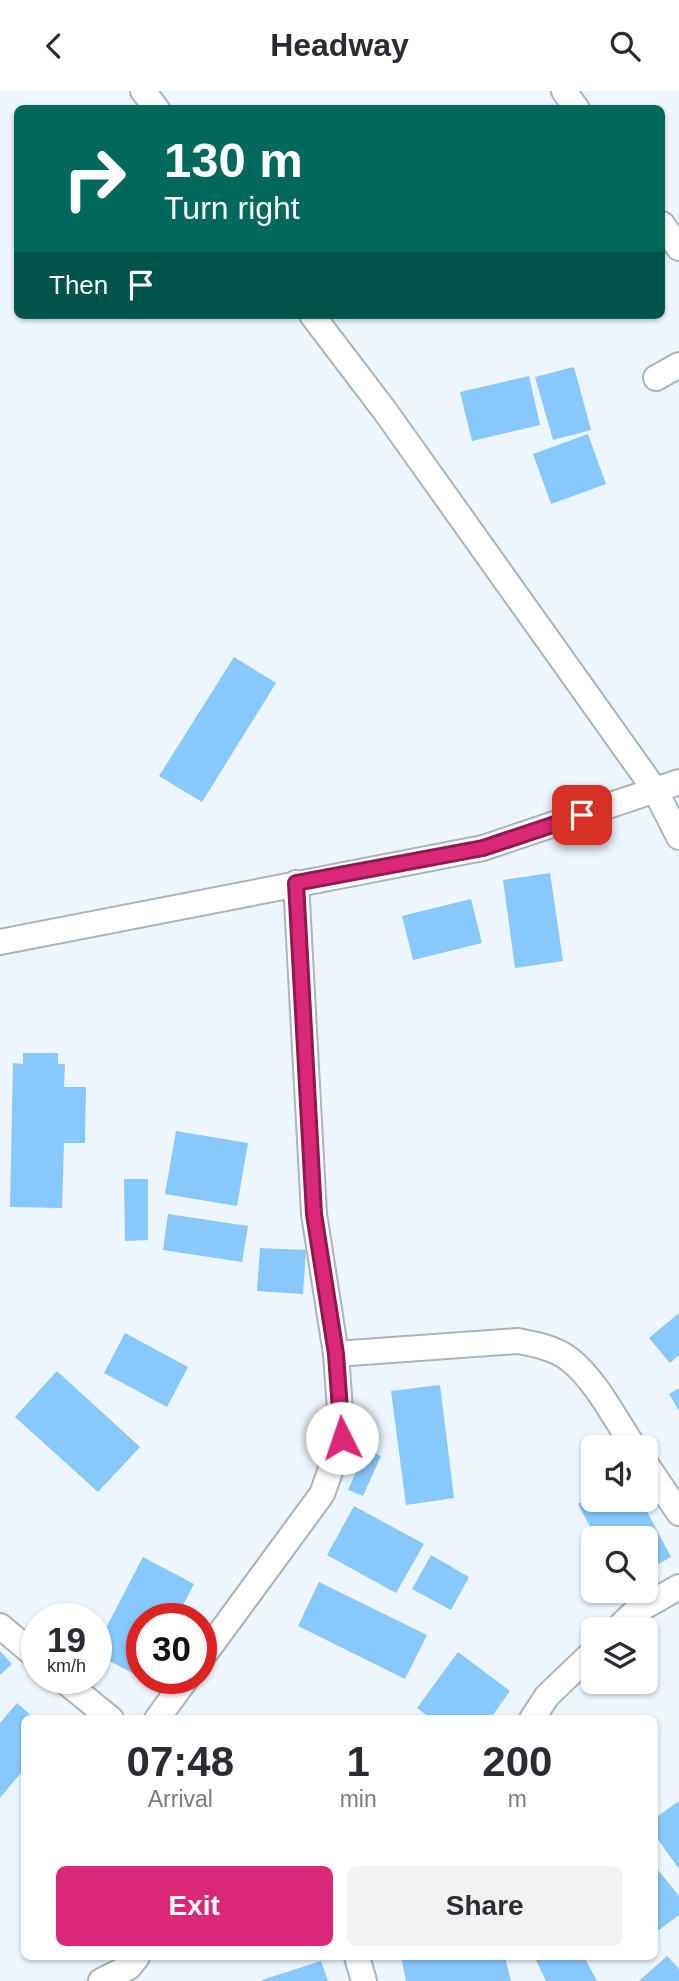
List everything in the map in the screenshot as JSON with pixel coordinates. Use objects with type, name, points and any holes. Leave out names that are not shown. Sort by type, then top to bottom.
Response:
[{"type":"street","points":[[665,228],[679,248]]},
{"type":"street","points":[[315,319],[655,790],[679,837]]},
{"type":"street","points":[[656,378],[679,365]]},
{"type":"street","points":[[0,942],[102,925],[296,883],[483,848],[679,782]]},
{"type":"street","points":[[217,1637],[322,1494],[342,1438],[336,1354],[314,1214],[296,883]]},
{"type":"street","points":[[336,1354],[517,1342],[537,1344],[569,1359],[593,1386],[626,1435]]},
{"type":"street","points":[[658,1482],[679,1513]]},
{"type":"street","points":[[630,1617],[679,1587]]},
{"type":"street","points":[[0,1626],[21,1644]]},
{"type":"street","points":[[535,1715],[547,1696],[581,1663]]},
{"type":"street","points":[[81,1694],[106,1715]]},
{"type":"street","points":[[161,1715],[176,1694]]},
{"type":"street","points":[[101,1981],[129,1967],[135,1960]]},
{"type":"street","points":[[358,1960],[364,1981]]},
{"type":"building","points":[[574,367],[591,430],[553,440],[535,377]]},
{"type":"building","points":[[529,376],[540,425],[472,441],[460,392]]},
{"type":"building","points":[[588,434],[606,484],[551,504],[533,454]]},
{"type":"building","points":[[234,657],[276,683],[202,802],[159,776]]},
{"type":"building","points":[[550,873],[563,961],[515,968],[503,880]]},
{"type":"building","points":[[471,899],[482,943],[413,960],[402,916]]},
{"type":"building","points":[[23,1053],[58,1053],[58,1064],[65,1064],[64,1087],[86,1087],[85,1143],[64,1143],[62,1208],[10,1207],[13,1063],[23,1064]]},
{"type":"building","points":[[176,1131],[248,1143],[237,1206],[165,1194]]},
{"type":"building","points":[[124,1179],[148,1179],[148,1240],[125,1241]]},
{"type":"building","points":[[168,1214],[248,1226],[242,1262],[163,1250]]},
{"type":"building","points":[[260,1248],[306,1250],[303,1294],[257,1291]]},
{"type":"building","points":[[679,1313],[679,1355],[670,1363],[649,1338]]},
{"type":"building","points":[[125,1333],[188,1367],[167,1407],[104,1373]]},
{"type":"building","points":[[57,1371],[140,1447],[98,1492],[15,1417]]},
{"type":"building","points":[[440,1385],[454,1498],[406,1505],[391,1391]]},
{"type":"building","points":[[679,1388],[679,1411],[669,1394]]},
{"type":"building","points":[[366,1449],[381,1456],[363,1496],[348,1490]]},
{"type":"building","points":[[354,1506],[424,1544],[396,1593],[327,1555]]},
{"type":"building","points":[[582,1512],[647,1512],[655,1526],[590,1526]]},
{"type":"building","points":[[658,1532],[671,1557],[658,1564]]},
{"type":"building","points":[[431,1555],[469,1577],[451,1610],[412,1589]]},
{"type":"building","points":[[143,1557],[194,1584],[184,1603],[126,1603],[126,1670],[112,1662],[112,1616]]},
{"type":"building","points":[[319,1582],[427,1635],[405,1679],[298,1626]]},
{"type":"building","points":[[0,1651],[12,1664],[0,1675]]},
{"type":"building","points":[[458,1652],[510,1691],[493,1715],[427,1715],[417,1708]]},
{"type":"building","points":[[17,1703],[30,1715],[21,1715],[21,1773],[0,1798],[0,1723]]},
{"type":"building","points":[[679,1801],[679,1869],[658,1840],[658,1816]]},
{"type":"building","points":[[658,1870],[679,1896],[679,1915],[659,1930]]},
{"type":"building","points":[[667,1956],[679,1969],[679,1981],[639,1981]]},
{"type":"building","points":[[402,1960],[506,1960],[511,1981],[406,1981]]},
{"type":"building","points":[[536,1960],[586,1960],[597,1981],[546,1981]]},
{"type":"building","points":[[321,1961],[328,1981],[262,1981],[262,1980]]},
{"type":"route","points":[[342,1438],[336,1354],[314,1214],[296,883],[483,848],[582,815]]}]
